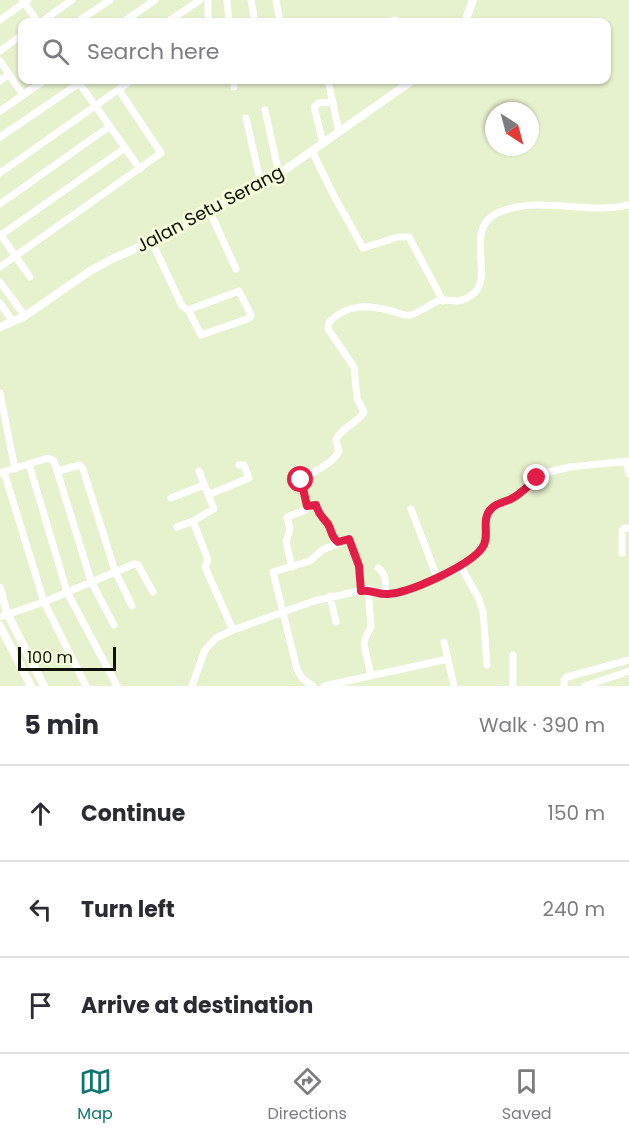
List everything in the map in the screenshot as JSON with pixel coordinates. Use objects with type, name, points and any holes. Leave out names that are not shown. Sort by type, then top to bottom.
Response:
[{"type":"street","points":[[45,18],[72,0]]},
{"type":"street","points":[[83,18],[110,0]]},
{"type":"street","points":[[129,18],[155,0]]},
{"type":"street","points":[[173,18],[200,0]]},
{"type":"street","points":[[208,0],[208,18]]},
{"type":"street","points":[[227,0],[229,18]]},
{"type":"street","points":[[251,0],[254,18]]},
{"type":"street","points":[[276,0],[279,18]]},
{"type":"street","points":[[466,18],[473,0]]},
{"type":"street","points":[[0,20],[25,1],[36,18]]},
{"type":"street","points":[[0,51],[18,38]]},
{"type":"street","points":[[0,61],[23,95]]},
{"type":"street","points":[[0,81],[9,74]]},
{"type":"street","points":[[0,111],[39,84]]},
{"type":"street","points":[[0,138],[76,84]]},
{"type":"street","points":[[82,84],[140,169]]},
{"type":"street","points":[[0,173],[126,84]]},
{"type":"street","points":[[329,84],[339,132]]},
{"type":"street","name":"Jalan Setu Serang","points":[[0,327],[25,316],[90,271],[152,242],[279,174],[407,84]]},
{"type":"street","points":[[0,267],[159,156],[160,150],[118,90]]},
{"type":"street","points":[[323,143],[314,107],[319,103],[332,102]]},
{"type":"street","points":[[265,110],[279,174]]},
{"type":"street","points":[[246,118],[261,184]]},
{"type":"street","points":[[0,204],[110,126]]},
{"type":"street","points":[[30,277],[1,235],[125,148]]},
{"type":"street","points":[[312,151],[363,248],[398,237],[410,237],[443,301]]},
{"type":"street","points":[[307,506],[301,480],[334,459],[339,451],[336,440],[338,434],[364,412],[357,398],[354,367],[328,329],[329,322],[340,313],[360,306],[412,315],[443,301],[460,301],[473,294],[483,277],[479,244],[487,223],[495,214],[520,206],[541,203],[607,209],[625,206]]},
{"type":"street","points":[[210,212],[236,268]]},
{"type":"street","points":[[152,242],[182,306],[188,309],[201,335],[250,318],[251,315],[239,291],[188,309]]},
{"type":"street","points":[[0,282],[25,316]]},
{"type":"street","points":[[0,303],[13,322]]},
{"type":"street","points":[[0,393],[15,469]]},
{"type":"street","points":[[86,686],[44,602],[2,472],[52,459],[58,471],[91,581],[114,625]]},
{"type":"street","points":[[192,686],[206,650],[216,638],[233,630],[330,596],[365,590],[385,595],[400,593],[461,567],[482,549],[486,537],[486,518],[490,509],[513,498],[546,473],[570,467],[628,461],[629,474]]},
{"type":"street","points":[[29,464],[67,592],[117,686]]},
{"type":"street","points":[[58,471],[76,465],[80,465],[83,469],[115,570],[132,606]]},
{"type":"street","points":[[208,495],[249,478],[244,465],[239,465]]},
{"type":"street","points":[[177,527],[214,509],[199,471]]},
{"type":"street","points":[[171,498],[204,485]]},
{"type":"street","points":[[292,567],[286,542],[290,529],[287,517],[305,510],[307,506],[316,505],[320,516],[328,523],[331,534],[337,542]]},
{"type":"street","points":[[411,509],[436,577]]},
{"type":"street","points":[[193,521],[208,560],[205,567],[233,630]]},
{"type":"street","points":[[622,553],[622,530],[629,528]]},
{"type":"street","points":[[313,686],[299,674],[273,572],[310,561],[319,552],[337,542],[349,539],[365,590],[371,627],[364,645],[370,675]]},
{"type":"street","points":[[4,615],[44,602],[115,570],[137,564],[153,592]]},
{"type":"street","points":[[461,567],[483,610],[487,665]]},
{"type":"street","points":[[378,568],[383,572],[385,595]]},
{"type":"street","points":[[0,588],[4,615],[44,686]]},
{"type":"street","points":[[330,596],[336,622]]},
{"type":"street","points":[[0,627],[31,686]]},
{"type":"street","points":[[444,642],[454,686]]},
{"type":"street","points":[[513,655],[513,686]]},
{"type":"street","points":[[324,686],[448,659]]},
{"type":"street","points":[[564,686],[567,676],[629,660]]},
{"type":"street","points":[[585,686],[629,671]]},
{"type":"route","points":[[301,480],[307,506],[316,505],[320,516],[328,523],[331,534],[337,542],[349,539],[359,566],[361,591],[368,589],[385,595],[400,593],[461,567],[482,549],[486,537],[486,518],[490,509],[513,498],[537,478]]}]
